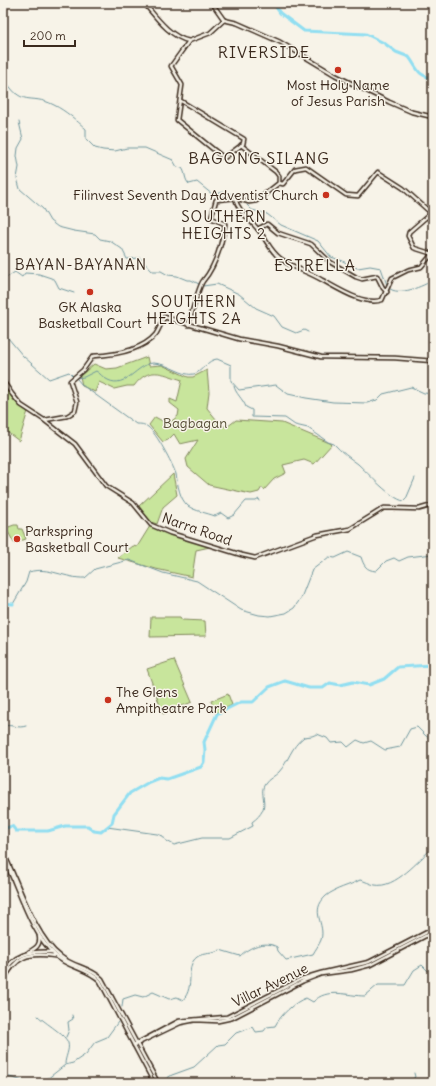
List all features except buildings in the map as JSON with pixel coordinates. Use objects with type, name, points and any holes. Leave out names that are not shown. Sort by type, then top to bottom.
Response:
[{"type":"street","points":[[144,3],[166,27],[181,38],[189,41]]},
{"type":"street","points":[[212,3],[224,20],[237,23],[280,42],[335,75],[389,102],[412,112],[433,117]]},
{"type":"street","points":[[181,101],[244,140],[241,145],[224,158],[177,120],[181,101],[181,81],[171,66],[189,41],[210,33],[224,20]]},
{"type":"street","points":[[241,145],[276,172],[279,182]]},
{"type":"street","points":[[188,325],[203,280],[206,278],[222,240],[225,224],[211,218],[216,200],[235,198],[248,202],[256,201],[279,182],[285,182],[295,169],[306,167],[346,195],[358,196],[378,172],[403,188],[430,213],[409,232],[408,236],[414,248],[433,254],[422,267],[408,270],[395,276],[382,300],[374,302],[336,288],[280,258],[270,248],[258,229],[239,208],[235,198]]},
{"type":"street","points":[[427,217],[433,221]]},
{"type":"street","points":[[258,229],[267,224],[278,233],[305,242],[330,262],[356,277],[362,279],[377,276],[383,288],[388,290]]},
{"type":"street","points":[[44,420],[67,416],[75,411],[77,402],[70,383],[73,378],[88,364],[93,356],[119,354],[148,340],[156,333],[164,317],[239,339],[278,346],[321,357],[395,358],[433,361]]},
{"type":"street","name":"Narra Road","points":[[3,381],[21,405],[44,420],[75,444],[106,486],[133,503],[152,525],[170,533],[253,558],[317,535],[350,529],[384,508],[419,508],[433,505]]},
{"type":"street","points":[[3,852],[37,926],[55,952],[60,956],[97,974],[104,982],[154,1080]]},
{"type":"street","points":[[3,857],[40,941],[38,946],[12,962],[3,974]]},
{"type":"street","name":"Villar Avenue","points":[[136,1044],[179,1021],[196,1018],[217,1019],[231,1015],[301,979],[321,972],[355,967],[369,962],[433,931]]},
{"type":"street","points":[[37,932],[55,956],[71,966],[96,977],[102,984],[117,1014],[136,1044]]},
{"type":"street","points":[[24,954],[36,951],[55,952]]},
{"type":"street","points":[[3,982],[10,969],[19,960],[31,955],[60,956]]},
{"type":"green space","name":"Bagbagan","points":[[147,357],[149,366],[162,365],[188,377],[193,377],[207,370],[209,392],[207,408],[221,425],[227,427],[236,420],[282,423],[332,444],[314,464],[304,460],[283,465],[286,473],[274,479],[264,490],[262,487],[259,492],[251,494],[209,485],[188,467],[186,459],[198,440],[180,444],[174,434],[168,440],[163,442],[149,425],[155,417],[168,424],[178,416],[179,410],[170,403],[170,399],[177,402],[182,380],[168,375],[150,373],[134,386],[114,389],[99,382],[95,392],[82,386],[80,376],[94,364],[106,369],[117,368]]},
{"type":"green space","points":[[3,388],[15,402],[28,411],[19,441],[3,429]]},
{"type":"green space","points":[[173,474],[177,495],[163,507],[157,524],[151,522],[139,506]]},
{"type":"green space","points":[[18,525],[19,529],[22,529],[26,539],[14,543],[6,528]]},
{"type":"green space","points":[[150,526],[210,547],[196,550],[192,577],[156,569],[118,558],[133,546],[137,547]]},
{"type":"green space","points":[[151,617],[180,617],[182,620],[205,621],[206,636],[150,637]]},
{"type":"green space","points":[[174,660],[192,702],[163,714],[147,669]]},
{"type":"green space","points":[[228,694],[232,705],[216,713],[211,701]]},
{"type":"waterway","points":[[273,3],[280,13],[304,31],[366,34],[384,43],[396,52],[409,57],[420,73],[433,78]]},
{"type":"waterway","points":[[3,76],[15,93],[21,97],[45,101],[58,107],[71,116],[86,129],[86,139],[95,148],[115,151],[127,148],[145,148],[173,160],[177,167],[182,168],[189,184],[197,182],[213,195],[224,192],[242,197],[246,200]]},
{"type":"waterway","points":[[19,122],[23,139],[18,148],[17,156],[19,167],[17,178],[20,189],[43,209],[50,221],[58,227],[95,234],[100,239],[110,241],[122,249],[127,259],[140,258],[152,271],[161,271],[168,275],[191,280],[203,286],[217,284],[239,294],[256,308],[274,316],[282,327],[296,333],[304,330],[308,332]]},
{"type":"waterway","points":[[247,205],[252,210],[267,214],[281,225],[318,241],[331,257],[343,261],[352,267],[358,268],[370,266],[381,268],[387,285]]},
{"type":"waterway","points":[[3,280],[15,272],[22,277],[25,273],[39,274],[55,280],[59,288],[74,293]]},
{"type":"waterway","points":[[389,288],[398,291],[411,290],[433,280]]},
{"type":"waterway","points":[[3,332],[23,356],[49,379],[69,372],[74,377]]},
{"type":"waterway","points":[[76,378],[84,377],[96,371],[108,380],[114,382],[120,381],[126,379],[147,364],[153,363],[164,365],[185,374],[194,374],[200,371],[210,361],[217,359],[231,365],[231,381],[239,390],[276,385],[288,394],[306,398],[333,402],[367,403],[377,400],[383,394],[411,387],[424,393],[433,394]]},
{"type":"waterway","points":[[77,379],[82,385],[136,424],[145,425],[152,431],[160,442],[171,463],[176,474],[181,495],[188,506],[198,511],[215,516],[221,513],[228,518],[234,515],[246,501],[256,501],[259,499],[260,501]]},
{"type":"waterway","points":[[234,386],[246,407],[252,410],[252,417],[285,418],[295,425],[308,428],[328,442],[334,444],[393,496],[404,501],[415,478]]},
{"type":"waterway","points":[[13,604],[26,582],[29,572],[43,571],[71,577],[85,578],[95,569],[129,560],[163,573],[197,581],[241,610],[259,615],[270,616],[286,613],[294,608],[301,598],[312,570],[329,557],[335,558],[348,552],[361,557],[366,567],[370,570],[376,571],[386,561],[394,558],[399,561],[408,557],[433,554]]},
{"type":"waterway","points":[[3,603],[13,604]]},
{"type":"waterway","points":[[3,829],[12,826],[16,831],[48,831],[65,826],[88,826],[94,831],[101,832],[112,823],[114,814],[130,793],[159,778],[167,779],[201,767],[204,762],[204,742],[217,714],[241,702],[253,702],[269,687],[285,681],[309,688],[323,688],[330,683],[340,685],[353,682],[369,685],[384,679],[398,667],[433,665]]},
{"type":"waterway","points":[[3,726],[26,726]]},
{"type":"waterway","points":[[107,827],[157,834],[163,836],[165,840],[174,845],[202,838],[230,838],[253,826],[252,822],[259,816],[264,806],[263,788],[265,784],[279,772],[299,741],[304,737],[317,734],[327,738],[331,743],[343,742],[348,747],[357,740],[364,743],[371,741],[385,750],[400,747],[410,729],[417,727],[426,736],[433,740]]},
{"type":"waterway","points":[[122,1007],[123,999],[135,995],[143,997],[153,992],[169,999],[177,997],[183,1000],[189,988],[190,971],[193,961],[203,954],[220,950],[240,956],[252,947],[262,944],[277,947],[278,951],[286,960],[313,954],[321,940],[322,928],[318,912],[321,902],[326,896],[360,880],[375,885],[391,883],[414,866],[433,847]]},
{"type":"waterway","points":[[159,1083],[172,1075],[194,1067],[218,1045],[225,1044],[236,1033],[253,1027],[256,1032],[264,1031],[267,1027],[275,1026],[288,1010],[306,998],[313,1002],[319,997],[338,993],[365,996],[378,985],[405,985],[414,970],[422,965],[433,976]]},
{"type":"waterway","points":[[66,1037],[69,1030],[68,1022],[73,1019],[72,1015]]},
{"type":"waterway","points":[[38,1016],[63,1036],[68,1043],[65,1064]]},
{"type":"waterway","points":[[42,1083],[65,1065],[73,1063],[86,1054],[95,1042],[107,1037],[118,1022]]},
{"type":"waterway","points":[[408,1083],[415,1077],[414,1073]]},
{"type":"waterway","points":[[3,1078],[6,1076],[30,1083]]},
{"type":"place","name":"Most Holy Name of Jesus Parish","points":[[338,70]]},
{"type":"place","name":"Filinvest Seventh Day Adventist Church","points":[[326,195]]},
{"type":"place","name":"GK Alaska Basketball Court","points":[[90,292]]},
{"type":"place","name":"Parkspring Basketball Court","points":[[17,539]]},
{"type":"place","name":"The Glens Ampitheatre Park","points":[[108,700]]},
{"type":"district","name":"RIVERSIDE","points":[[264,52]]},
{"type":"district","name":"BAGONG SILANG","points":[[259,158]]},
{"type":"district","name":"SOUTHERN HEIGHTS 2","points":[[224,224]]},
{"type":"district","name":"BAYAN-BAYANAN","points":[[81,264]]},
{"type":"district","name":"ESTRELLA","points":[[315,265]]},
{"type":"district","name":"SOUTHERN HEIGHTS 2A","points":[[194,310]]}]
